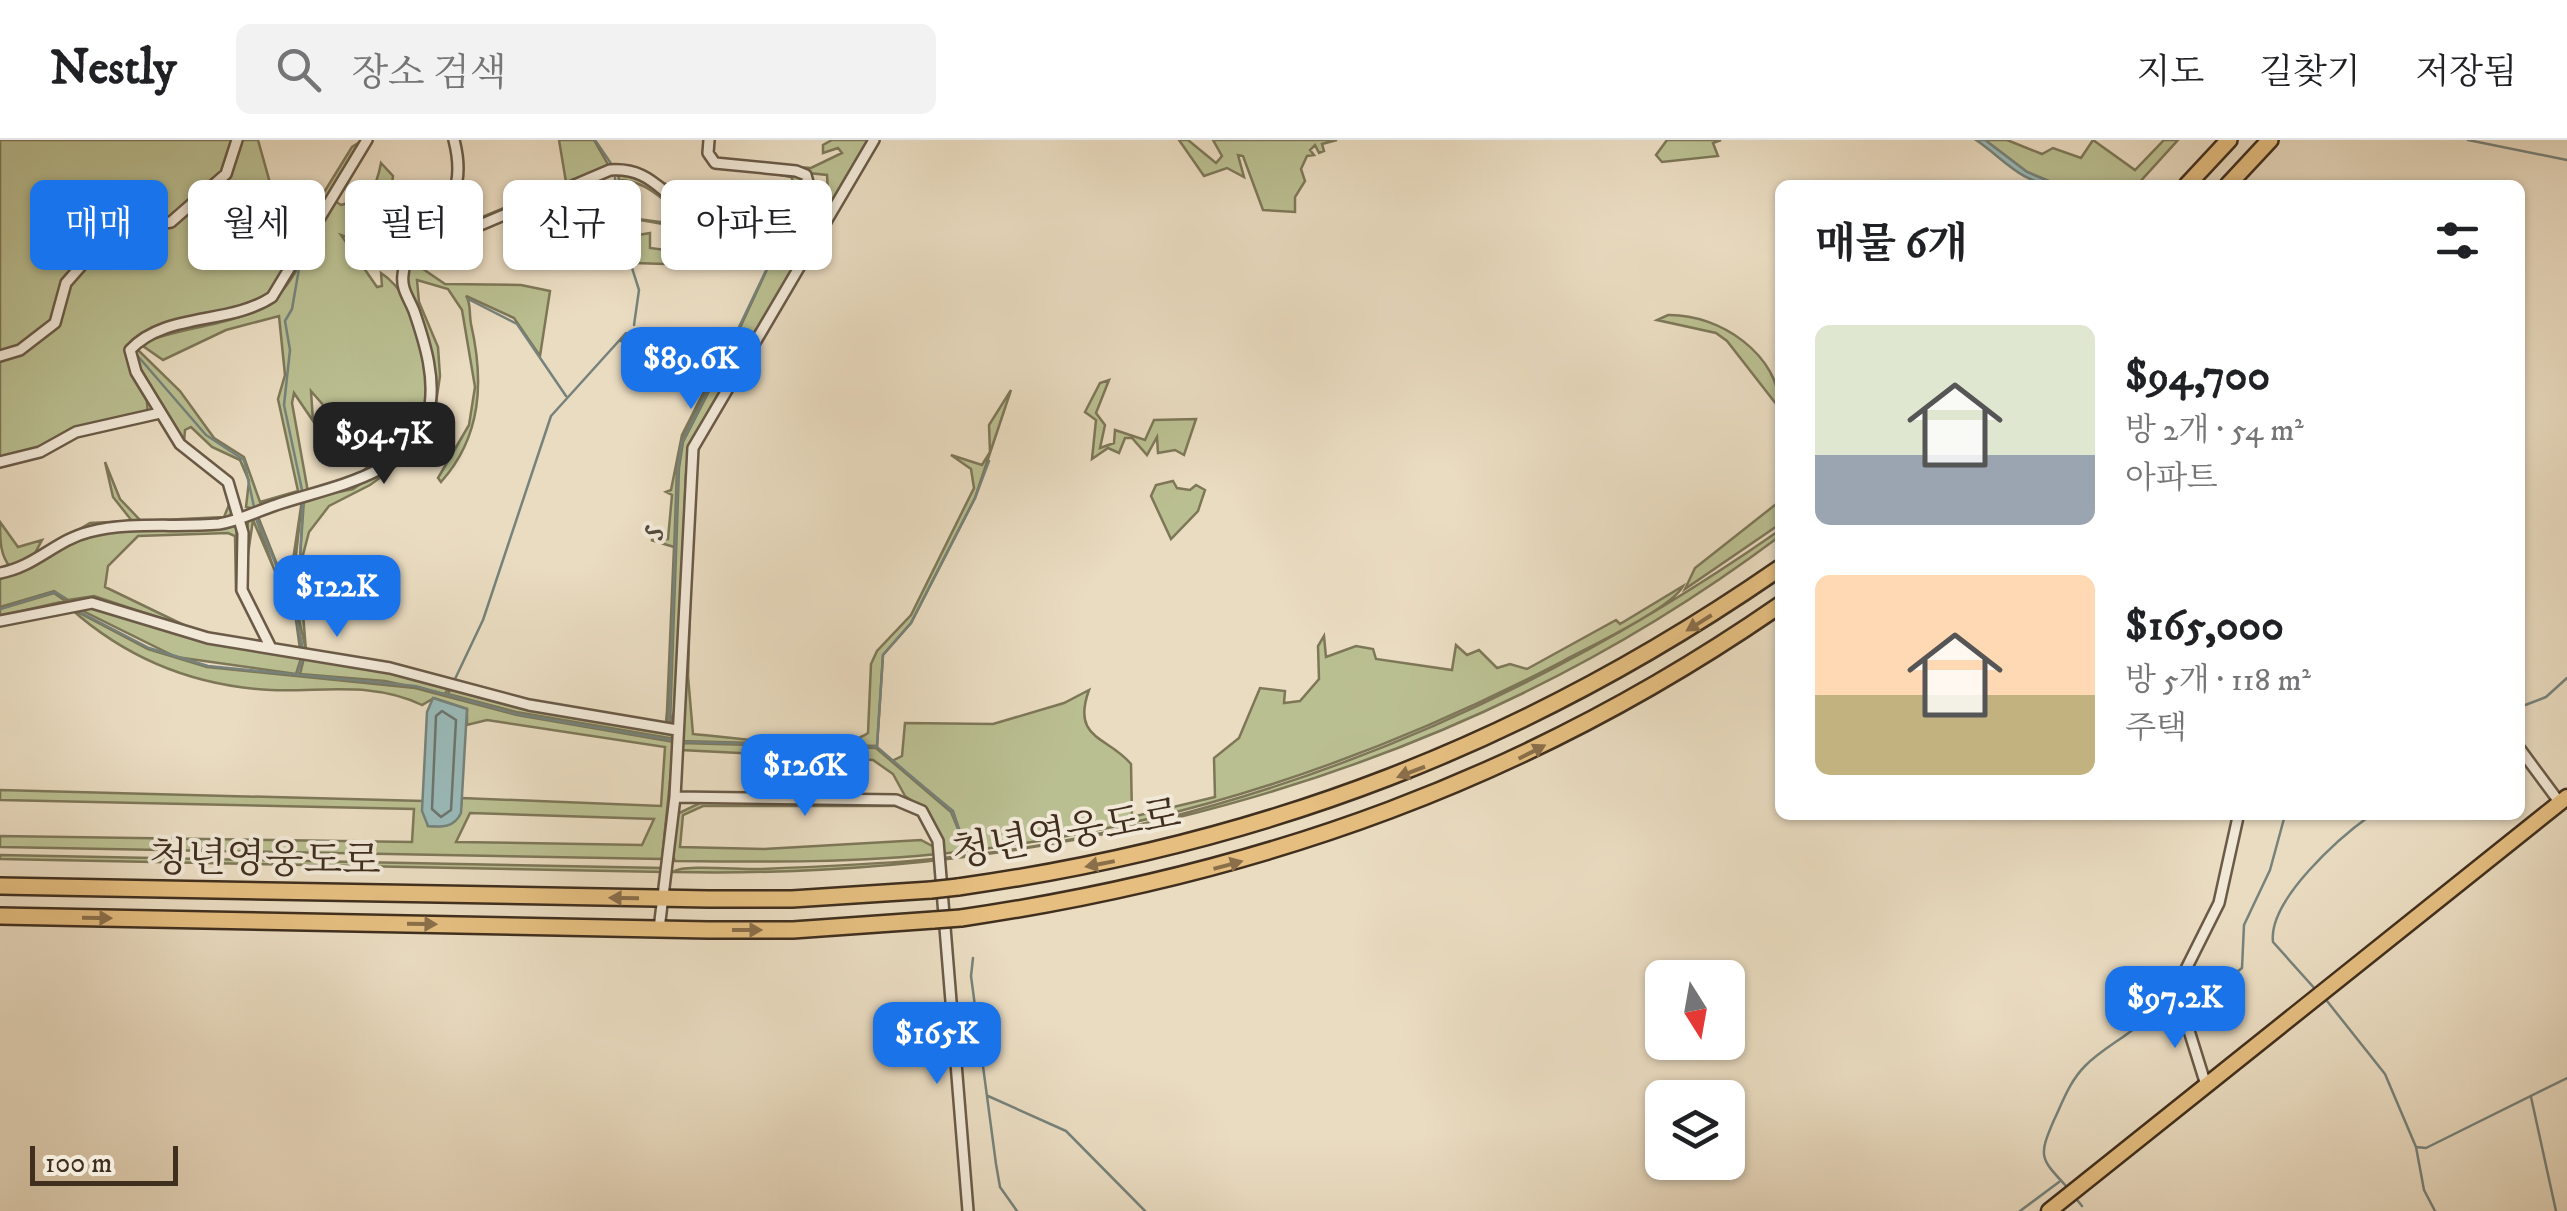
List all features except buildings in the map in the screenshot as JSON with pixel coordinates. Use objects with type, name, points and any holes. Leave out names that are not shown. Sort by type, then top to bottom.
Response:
[{"type":"highway","points":[[2192,180],[2228,140]]},
{"type":"highway","points":[[2233,180],[2270,140]]},
{"type":"highway","name":"청년영웅도로","points":[[0,886],[792,900],[958,887],[1116,861],[1274,821],[1427,766],[1574,696],[1715,614],[1775,572]]},
{"type":"highway","name":"청년영웅도로","points":[[0,916],[792,930],[960,918],[1138,887],[1282,850],[1361,824],[1484,774],[1588,724],[1775,608]]},
{"type":"main road","points":[[2048,1211],[2564,800]]},
{"type":"street","points":[[0,356],[20,350],[54,323],[66,283],[111,232],[164,226],[226,174],[237,140]]},
{"type":"street","points":[[271,648],[242,590],[239,518],[228,482],[188,455],[130,362],[130,350],[158,332],[252,308],[272,297],[367,140]]},
{"type":"street","points":[[454,140],[458,169],[455,180]]},
{"type":"street","points":[[483,224],[610,170],[645,176],[702,211],[769,207],[799,196],[809,186],[806,175],[796,172],[715,163],[708,153],[709,140]]},
{"type":"street","points":[[659,929],[674,797],[693,448],[874,140]]},
{"type":"street","points":[[1,571],[29,566],[87,532],[239,518],[351,484],[391,459],[422,431],[431,388],[422,336],[402,280],[405,270]]},
{"type":"street","points":[[0,462],[40,452],[76,432],[160,413]]},
{"type":"street","points":[[0,621],[92,603],[208,638],[390,668],[677,736]]},
{"type":"street","points":[[2525,755],[2564,800]]},
{"type":"street","points":[[674,797],[896,800],[922,811],[938,842],[968,1211]]},
{"type":"street","points":[[2206,1085],[2176,999],[2178,982],[2225,885],[2238,820]]},
{"type":"green space","points":[[0,140],[235,140],[230,166],[215,180],[188,180],[188,204],[170,221],[168,180],[30,180],[30,270],[75,270],[58,315],[28,342],[0,354]]},
{"type":"green space","points":[[240,140],[258,140],[269,180],[222,180]]},
{"type":"green space","points":[[363,140],[325,205],[325,191],[352,147]]},
{"type":"green space","points":[[559,140],[594,140],[610,168],[580,180],[566,180]]},
{"type":"green space","points":[[832,140],[868,140],[832,202],[832,180],[827,180],[827,175],[723,162],[811,168],[842,153],[838,148],[823,153],[823,145]]},
{"type":"green space","points":[[1179,140],[1188,140],[1216,163],[1222,156],[1213,140],[1337,140],[1322,144],[1324,151],[1319,153],[1315,145],[1310,150],[1314,155],[1307,156],[1301,169],[1305,181],[1295,197],[1295,212],[1263,210],[1243,156],[1238,155],[1244,177],[1227,168],[1204,176]]},
{"type":"green space","points":[[1667,140],[1721,140],[1713,143],[1718,156],[1662,162],[1656,155]]},
{"type":"green space","points":[[1985,140],[2007,140],[2042,154],[2053,148],[2081,158],[2093,140],[2135,170],[2164,140],[2178,140],[2142,180],[2046,180],[2027,172]]},
{"type":"green space","points":[[381,163],[392,180],[377,180]]},
{"type":"green space","points":[[759,171],[791,177],[805,180]]},
{"type":"green space","points":[[618,174],[641,180],[619,180]]},
{"type":"green space","points":[[643,181],[661,191],[661,198],[641,186]]},
{"type":"green space","points":[[335,201],[345,204],[345,236],[341,235],[345,241],[345,270],[365,270],[377,287],[382,286],[381,273],[395,285],[416,322],[428,366],[427,409],[410,441],[359,475],[378,457],[375,443],[352,438],[311,391],[313,421],[294,393],[292,403],[308,492],[255,509],[246,507],[249,481],[240,460],[212,447],[191,427],[185,430],[184,442],[133,361],[133,351],[136,348],[180,391],[214,438],[244,457],[260,502],[298,491],[278,399],[285,375],[279,316],[226,330],[163,360],[140,344],[260,309],[281,292],[297,270],[325,270],[325,219]]},
{"type":"green space","points":[[188,210],[188,270],[287,270],[277,288],[261,301],[178,322],[127,349],[147,412],[76,430],[38,449],[0,458],[0,358],[21,352],[56,325],[62,316],[64,292],[83,270],[168,270],[168,225]]},
{"type":"green space","points":[[650,233],[650,248],[661,249],[661,264],[641,263],[641,234]]},
{"type":"green space","points":[[408,270],[424,270],[445,284],[521,285],[550,291],[540,356],[514,318],[466,296],[478,366],[476,407],[465,446],[441,482],[438,478],[469,425],[475,387],[462,310],[448,289],[417,280],[419,302],[438,347],[440,376],[433,423],[414,453],[370,485],[329,506],[309,532],[294,589],[303,614],[306,650],[298,616],[300,649],[296,620],[274,569],[290,597],[280,572],[290,580],[302,500],[292,593],[300,558],[304,499],[353,489],[408,450],[434,395],[406,280]]},
{"type":"green space","points":[[767,270],[793,270],[737,366],[732,345]]},
{"type":"green space","points":[[1668,315],[1688,317],[1726,330],[1744,341],[1770,371],[1775,403],[1727,341],[1716,333],[1657,320]]},
{"type":"green space","points":[[628,333],[726,353],[681,441],[668,725],[657,724],[666,722],[674,547],[651,540],[668,539],[672,495],[666,492],[671,490],[682,435],[722,356],[620,341]]},
{"type":"green space","points":[[728,354],[729,370],[721,400],[697,443],[686,474],[676,707],[670,724],[683,442]]},
{"type":"green space","points":[[1109,380],[1096,413],[1105,425],[1100,448],[1114,443],[1115,430],[1145,440],[1154,420],[1196,419],[1184,455],[1175,450],[1158,453],[1157,437],[1147,455],[1132,438],[1125,438],[1119,453],[1108,448],[1092,459],[1096,420],[1085,412],[1100,383]]},
{"type":"green space","points":[[1011,390],[975,498],[911,623],[883,655],[877,746],[680,741],[686,608],[690,602],[688,676],[693,734],[810,744],[834,743],[868,733],[871,664],[877,651],[911,615],[974,488],[971,469],[951,455],[982,465],[990,452],[989,425]]},
{"type":"green space","points":[[105,462],[120,499],[141,521],[224,517],[231,500],[233,512],[225,520],[111,526],[11,568],[3,553],[0,522],[18,547],[42,540],[33,557],[90,523],[132,521],[113,497]]},
{"type":"green space","points":[[1173,481],[1177,488],[1190,490],[1196,485],[1205,490],[1198,511],[1171,539],[1151,496],[1156,485]]},
{"type":"green space","points":[[1775,505],[1775,527],[1685,589],[1695,568]]},
{"type":"green space","points":[[255,515],[274,568],[253,520],[244,581],[248,521]]},
{"type":"green space","points":[[236,524],[239,591],[246,609],[236,591],[235,536],[228,533],[138,536],[108,566],[105,587],[190,628],[94,596],[68,600],[54,591],[0,607],[0,575],[22,569],[78,538],[136,526]]},
{"type":"green space","points":[[1775,533],[1775,539],[1657,619],[1528,690],[1394,749],[1255,797],[1066,840],[1243,796],[1431,727],[1610,638]]},
{"type":"green space","points":[[1683,586],[1663,605],[1629,627],[1489,698],[1340,761],[1187,809],[1029,843],[948,853],[743,862],[675,861],[673,856],[677,814],[702,802],[891,802],[901,806],[703,806],[683,815],[680,847],[764,849],[921,840],[936,848],[939,836],[928,812],[905,796],[893,774],[873,760],[681,750],[680,743],[876,748],[951,812],[963,841],[953,811],[892,761],[902,756],[905,723],[993,724],[1064,703],[1089,690],[1085,706],[1088,728],[1131,764],[1132,817],[1215,797],[1214,758],[1239,738],[1260,688],[1285,691],[1284,703],[1300,701],[1319,679],[1318,646],[1324,636],[1326,657],[1356,646],[1373,649],[1376,659],[1452,670],[1456,645],[1467,655],[1479,650],[1497,668],[1510,664],[1527,669],[1616,620],[1620,624]]},
{"type":"green space","points":[[54,593],[65,601],[0,616],[0,609]]},
{"type":"green space","points":[[94,606],[216,643],[301,658],[296,674],[176,657],[77,608]]},
{"type":"green space","points":[[70,608],[148,649],[207,667],[415,688],[517,715],[674,742],[662,859],[0,847],[0,836],[412,842],[414,809],[0,800],[0,790],[423,801],[428,826],[453,822],[460,813],[462,798],[661,806],[665,747],[487,720],[467,725],[467,709],[434,698],[422,705],[366,690],[271,690],[215,683],[163,667],[92,626]],"holes":[[[470,813],[654,819],[642,845],[456,842]]]},
{"type":"green space","points":[[304,658],[377,669],[448,688],[445,694],[385,681],[300,674]]},
{"type":"green space","points":[[451,688],[569,716],[670,734],[675,739],[516,712],[448,694]]},
{"type":"green space","points":[[993,852],[821,870],[673,872],[869,864]]},
{"type":"green space","points":[[0,855],[663,868],[663,872],[0,859]]},
{"type":"water","points":[[1976,140],[1985,140],[2027,172],[2046,180],[2034,180]]},
{"type":"water","points":[[433,698],[467,709],[461,813],[455,822],[443,826],[428,826],[422,811],[427,712]]},
{"type":"waterway","points":[[595,140],[612,165]]},
{"type":"waterway","points":[[2468,140],[2567,160]]},
{"type":"waterway","points":[[615,178],[626,249],[639,290],[634,325]]},
{"type":"waterway","points":[[299,270],[292,309],[285,321],[290,350],[284,405],[302,490]]},
{"type":"waterway","name":"s","points":[[730,346],[766,270]]},
{"type":"waterway","points":[[468,299],[517,324],[566,396]]},
{"type":"waterway","points":[[455,679],[483,620],[551,416],[626,333]]},
{"type":"waterway","name":"s","points":[[669,724],[682,442],[727,353]]},
{"type":"waterway","points":[[136,354],[206,435],[244,460],[254,507]]},
{"type":"waterway","points":[[78,611],[149,648],[208,666],[415,686],[517,714],[683,742],[877,747],[883,655],[911,623],[975,498],[989,461]]},
{"type":"waterway","points":[[303,502],[300,558],[291,591],[303,649]]},
{"type":"waterway","points":[[256,518],[290,597]]},
{"type":"waterway","points":[[0,609],[54,592],[65,598]]},
{"type":"waterway","points":[[297,675],[302,659]]},
{"type":"waterway","points":[[2525,705],[2546,697],[2567,678]]},
{"type":"waterway","points":[[877,747],[952,811],[962,838]]},
{"type":"waterway","points":[[2183,1000],[2224,982],[2242,968],[2244,925],[2270,870],[2284,820]]},
{"type":"waterway","points":[[2316,990],[2273,942],[2275,925],[2308,871],[2365,820]]},
{"type":"waterway","points":[[973,958],[971,976],[996,1164],[1000,1187],[1017,1211]]},
{"type":"waterway","points":[[2067,1187],[2051,1170],[2044,1150],[2071,1085],[2085,1066],[2140,1023],[2156,1005],[2175,1000]]},
{"type":"waterway","points":[[2327,1001],[2385,1074],[2416,1147],[2424,1190],[2435,1211]]},
{"type":"waterway","points":[[2416,1147],[2426,1148],[2567,1078]]},
{"type":"waterway","points":[[988,1096],[1066,1131],[1145,1211]]},
{"type":"waterway","points":[[2531,1097],[2556,1211]]},
{"type":"waterway","points":[[2020,1211],[2059,1182]]},
{"type":"waterway","points":[[2078,1201],[2082,1206]]}]
